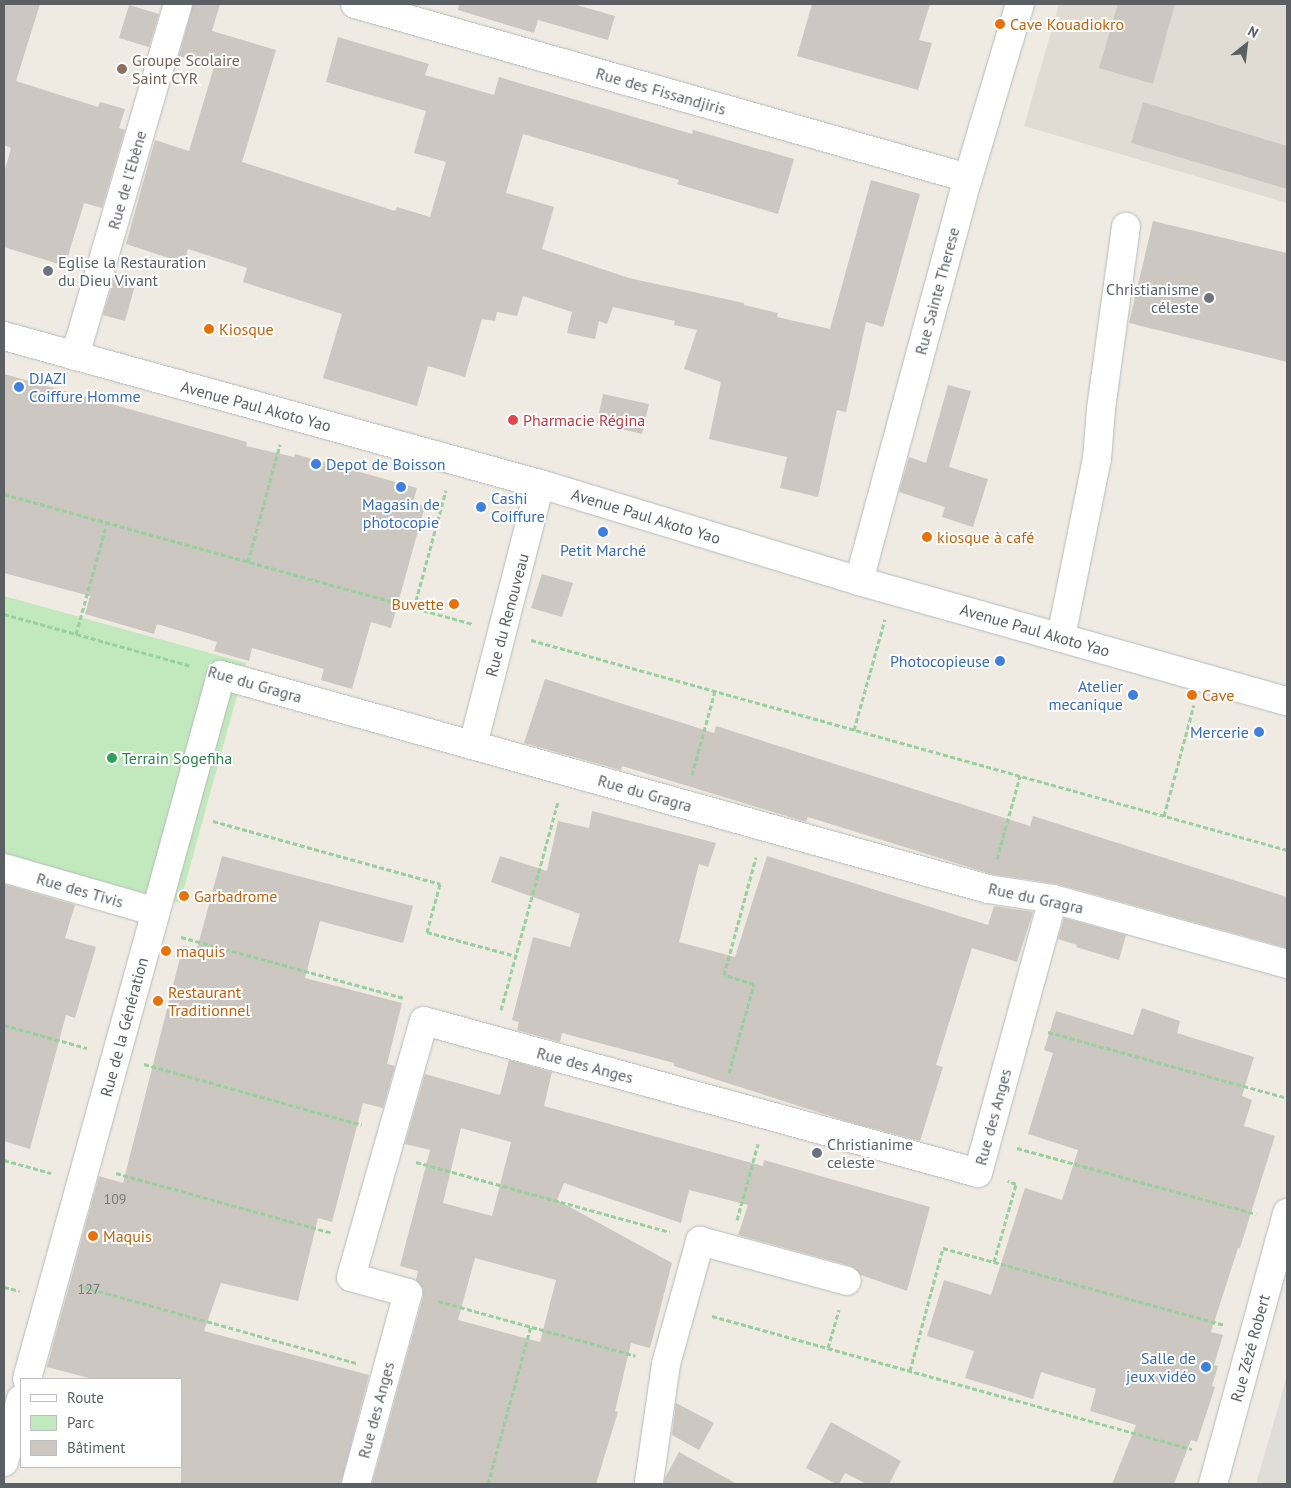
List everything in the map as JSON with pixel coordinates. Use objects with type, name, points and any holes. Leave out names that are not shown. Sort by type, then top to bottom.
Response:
[{"type":"street","name":"Rue de l'Ebène","points":[[75,356],[178,4]]},
{"type":"street","name":"Rue des Fissandjiris","points":[[355,4],[968,178]]},
{"type":"street","name":"Rue Sainte Therese","points":[[859,580],[968,178],[1020,4]]},
{"type":"street","points":[[1061,637],[1097,459],[1101,409],[1126,226]]},
{"type":"street","name":"Avenue Paul Akoto Yao","points":[[4,336],[540,484],[893,590],[1287,701]]},
{"type":"street","name":"Rue du Renouveau","points":[[473,745],[540,484]]},
{"type":"street","name":"Rue du Gragra","points":[[221,675],[988,889],[1053,899],[1287,964]]},
{"type":"street","name":"Rue de la Génération","points":[[27,1378],[221,675]]},
{"type":"street","name":"Rue des Tivis","points":[[4,868],[154,921]]},
{"type":"street","name":"Rue des Anges","points":[[424,1021],[978,1173],[1053,899]]},
{"type":"street","points":[[408,1293],[351,1277],[424,1021]]},
{"type":"street","name":"Rue Zézé Robert","points":[[1212,1484],[1286,1217]]},
{"type":"street","points":[[652,1483],[666,1364],[700,1240],[847,1281]]},
{"type":"street","name":"Rue des Anges","points":[[356,1484],[408,1293]]},
{"type":"street","points":[[4,1462],[20,1403]]},
{"type":"path","points":[[248,562],[288,415]]},
{"type":"path","points":[[414,608],[454,461]]},
{"type":"path","points":[[4,494],[1287,850]]},
{"type":"path","points":[[76,634],[107,523]]},
{"type":"path","points":[[854,730],[893,590]]},
{"type":"path","name":"Rue du Gragra","points":[[4,614],[221,675]]},
{"type":"path","points":[[1164,816],[1202,677]]},
{"type":"path","points":[[684,804],[715,691]]},
{"type":"path","points":[[493,1040],[566,771]]},
{"type":"path","points":[[988,889],[1020,776]]},
{"type":"path","points":[[183,813],[440,884],[427,932],[516,956]]},
{"type":"path","points":[[721,1103],[754,984],[724,975],[765,826]]},
{"type":"path","points":[[154,921],[428,1005],[424,1021]]},
{"type":"path","points":[[1019,1024],[1287,1098]]},
{"type":"path","points":[[4,1025],[116,1056],[388,1144],[700,1240]]},
{"type":"path","points":[[729,1249],[766,1115]]},
{"type":"path","points":[[987,1140],[1286,1217]]},
{"type":"path","points":[[4,1160],[84,1173],[361,1242]]},
{"type":"path","points":[[978,1173],[1016,1184],[994,1262]]},
{"type":"path","points":[[910,1371],[944,1248],[1254,1333]]},
{"type":"path","points":[[54,1279],[386,1371]]},
{"type":"path","points":[[828,1348],[847,1281]]},
{"type":"path","points":[[408,1293],[666,1364]]},
{"type":"path","points":[[682,1308],[1220,1457]]},
{"type":"path","points":[[488,1484],[531,1326]]},
{"type":"shaded area","points":[[1059,4],[1287,4],[1287,203],[1024,126]]},
{"type":"shaded area","points":[[1287,1376],[1287,1484],[1256,1484]]},
{"type":"green space","name":"Terrain Sogefiha","points":[[4,596],[246,663],[180,903],[4,854]]},
{"type":"building","points":[[4,4],[40,4],[16,81],[98,107],[100,102],[125,109],[119,128],[125,130],[102,208],[84,203],[65,266],[4,247],[4,173],[11,148],[4,145]]},
{"type":"building","points":[[193,4],[220,4],[212,31],[276,50],[242,162],[395,211],[397,207],[430,217],[446,162],[414,153],[426,111],[326,82],[338,37],[429,64],[425,75],[494,95],[499,77],[692,134],[693,130],[794,159],[778,214],[677,184],[679,180],[523,134],[506,193],[554,207],[542,249],[629,278],[744,303],[744,305],[778,313],[777,317],[830,329],[871,180],[920,194],[883,327],[866,322],[846,412],[837,410],[818,497],[780,488],[787,457],[709,439],[721,382],[684,369],[697,330],[674,325],[675,321],[613,307],[607,324],[599,321],[595,339],[567,333],[572,312],[523,296],[517,316],[497,312],[495,321],[482,319],[465,377],[428,366],[417,406],[323,378],[342,314],[243,282],[247,268],[188,249],[184,263],[126,244],[155,140],[189,151],[214,67],[179,56]]},
{"type":"building","points":[[459,4],[573,4],[615,16],[608,40],[538,20],[534,33],[458,10]]},
{"type":"building","points":[[812,4],[930,4],[919,40],[932,43],[918,90],[797,56]]},
{"type":"building","points":[[1118,4],[1175,4],[1153,84],[1099,68]]},
{"type":"building","points":[[129,5],[159,14],[149,47],[119,38]]},
{"type":"building","points":[[1143,102],[1287,146],[1287,189],[1131,143]]},
{"type":"building","points":[[1153,221],[1287,253],[1287,362],[1129,323]]},
{"type":"building","points":[[115,276],[136,282],[125,321],[103,315]]},
{"type":"building","points":[[4,374],[247,442],[246,446],[294,457],[295,454],[417,488],[413,503],[425,506],[391,628],[371,622],[352,689],[321,680],[324,669],[252,648],[249,661],[214,651],[217,642],[157,624],[154,634],[85,614],[90,596],[4,573]]},
{"type":"building","points":[[948,385],[971,391],[949,467],[988,479],[973,527],[942,517],[945,507],[899,492],[909,457],[926,463]]},
{"type":"building","points":[[603,394],[649,404],[642,434],[597,423]]},
{"type":"building","points":[[542,574],[573,583],[562,617],[531,608]]},
{"type":"building","points":[[545,679],[714,733],[716,726],[1030,826],[1033,816],[1287,897],[1287,948],[1057,884],[991,874],[808,817],[806,822],[622,766],[621,770],[524,743]]},
{"type":"building","points":[[592,811],[716,843],[708,867],[699,864],[679,942],[735,957],[767,856],[988,925],[994,906],[1033,912],[1017,962],[972,948],[936,1065],[943,1067],[920,1141],[846,1121],[674,1066],[674,1063],[562,1033],[560,1042],[517,1030],[519,1022],[512,1020],[533,937],[570,947],[580,914],[491,882],[500,856],[547,871],[558,821],[589,828]]},
{"type":"building","points":[[222,856],[413,906],[403,943],[320,921],[305,978],[402,1003],[387,1064],[395,1066],[383,1108],[363,1103],[332,1222],[318,1218],[298,1301],[221,1283],[204,1331],[369,1375],[341,1484],[181,1484],[182,1378],[89,1378],[47,1367],[99,1176],[123,1183],[183,946],[197,949]]},
{"type":"building","points":[[4,884],[75,905],[65,938],[96,947],[75,1018],[66,1015],[30,1149],[4,1141]]},
{"type":"building","points":[[1064,918],[1126,935],[1119,960],[1076,947],[1077,945],[1058,939]]},
{"type":"building","points":[[1142,1008],[1180,1021],[1177,1033],[1254,1057],[1242,1096],[1252,1100],[1244,1126],[1275,1136],[1211,1332],[1223,1335],[1214,1365],[1218,1366],[1212,1386],[1215,1387],[1197,1442],[1191,1440],[1174,1484],[1112,1484],[1136,1425],[1090,1411],[1096,1389],[1041,1372],[1033,1399],[965,1378],[974,1351],[927,1336],[944,1280],[991,1295],[1025,1188],[1062,1200],[1078,1150],[1028,1134],[1053,1053],[1044,1050],[1056,1011],[1133,1035]]},
{"type":"building","points":[[509,1060],[552,1072],[544,1106],[763,1166],[764,1160],[930,1207],[907,1291],[861,1275],[851,1266],[738,1235],[748,1205],[689,1190],[681,1223],[564,1183],[557,1200],[672,1263],[650,1348],[631,1343],[615,1411],[618,1412],[596,1484],[372,1484],[423,1297],[423,1289],[416,1280],[418,1271],[400,1266],[430,1150],[405,1144],[425,1074],[500,1095]],"holes":[[[461,1128],[511,1142],[492,1216],[443,1203]],[[475,1258],[556,1280],[540,1342],[458,1320]]]},
{"type":"building","points":[[676,1403],[714,1423],[699,1450],[672,1435]]},
{"type":"building","points":[[831,1422],[901,1461],[889,1484],[867,1484],[845,1473],[839,1484],[836,1484],[806,1468]]},
{"type":"building","points":[[679,1452],[737,1484],[664,1484],[665,1478]]},
{"type":"place","name":"Cave Kouadiokro","points":[[1000,24]]},
{"type":"place","name":"Groupe Scolaire Saint CYR","points":[[122,69]]},
{"type":"place","name":"Eglise la Restauration du Dieu Vivant","points":[[48,271]]},
{"type":"place","name":"Christianisme céleste","points":[[1209,298]]},
{"type":"place","name":"Kiosque","points":[[209,329]]},
{"type":"place","name":"DJAZI Coiffure Homme","points":[[19,387]]},
{"type":"place","name":"Pharmacie Régina","points":[[513,420]]},
{"type":"place","name":"Depot de Boisson","points":[[316,464]]},
{"type":"place","name":"Magasin de photocopie","points":[[401,487]]},
{"type":"place","name":"Cashi Coiffure","points":[[481,507]]},
{"type":"place","name":"Petit Marché","points":[[603,532]]},
{"type":"place","name":"kiosque à café","points":[[927,537]]},
{"type":"place","name":"Buvette","points":[[454,604]]},
{"type":"place","name":"Photocopieuse","points":[[1000,661]]},
{"type":"place","name":"Atelier mecanique","points":[[1133,695]]},
{"type":"place","name":"Cave","points":[[1192,695]]},
{"type":"place","name":"Mercerie","points":[[1259,732]]},
{"type":"place","name":"Terrain Sogefiha","points":[[112,758]]},
{"type":"place","name":"Garbadrome","points":[[184,896]]},
{"type":"place","name":"maquis","points":[[166,951]]},
{"type":"place","name":"Restaurant Traditionnel","points":[[158,1001]]},
{"type":"place","name":"Christianime celeste","points":[[817,1153]]},
{"type":"place","name":"Maquis","points":[[93,1236]]},
{"type":"place","name":"Salle de jeux vidéo","points":[[1206,1367]]}]
